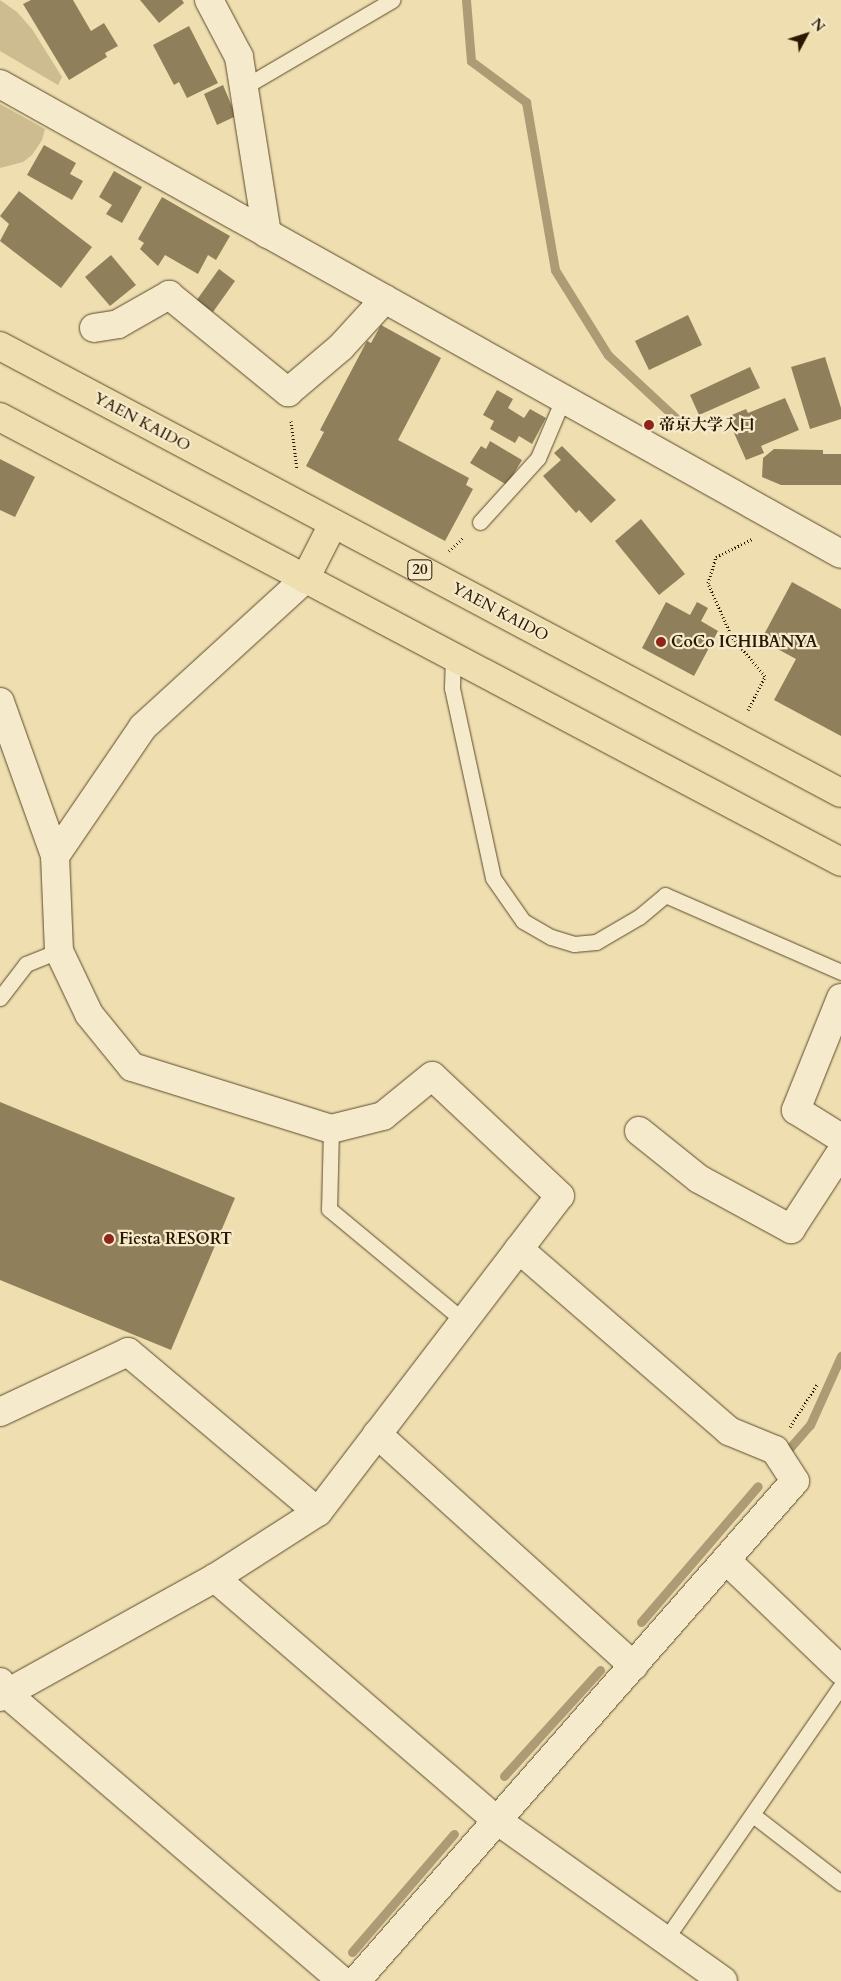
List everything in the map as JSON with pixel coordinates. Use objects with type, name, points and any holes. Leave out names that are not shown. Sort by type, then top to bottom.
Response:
[{"type":"main road","name":"YAEN KAIDO","points":[[0,346],[841,793]]},
{"type":"main road","points":[[0,417],[841,862]]},
{"type":"main road","points":[[305,579],[333,524]]},
{"type":"street","points":[[209,0],[238,57],[267,234]]},
{"type":"street","points":[[0,84],[841,554]]},
{"type":"street","points":[[94,328],[118,324],[169,295],[288,392],[341,347],[385,300]]},
{"type":"street","points":[[54,856],[142,727],[305,579]]},
{"type":"street","points":[[0,702],[6,731],[54,856],[59,951],[89,1014],[132,1067],[331,1129],[383,1116],[432,1076],[560,1196],[318,1512],[215,1578],[2,1691],[342,1981]]},
{"type":"street","points":[[841,998],[796,1110],[841,1138]]},
{"type":"street","points":[[639,1131],[699,1179],[791,1229],[841,1152]]},
{"type":"street","points":[[356,1981],[727,1561],[795,1480],[775,1450],[729,1431],[519,1249]]},
{"type":"street","points":[[0,1412],[128,1352],[318,1512]]},
{"type":"street","points":[[377,1434],[634,1666]]},
{"type":"street","points":[[727,1561],[841,1670]]},
{"type":"street","points":[[215,1578],[498,1821],[723,1981]]},
{"type":"lane","points":[[244,87],[392,0]]},
{"type":"lane","points":[[480,522],[538,458],[563,398]]},
{"type":"lane","points":[[453,658],[452,688],[491,869],[504,897],[523,921],[551,937],[574,944],[596,942],[639,917],[665,895],[841,972]]},
{"type":"lane","points":[[0,998],[26,964],[59,951]]},
{"type":"lane","points":[[331,1129],[329,1209],[464,1321]]},
{"type":"lane","points":[[665,1940],[841,1686]]},
{"type":"lane","points":[[753,1815],[841,1883]]},
{"type":"path","points":[[293,440],[297,475]]},
{"type":"path","points":[[746,714],[765,676],[732,637],[708,583],[716,558],[756,537]]},
{"type":"path","points":[[775,1450],[818,1383]]},
{"type":"shaded area","points":[[0,0],[17,12],[32,29],[62,77],[58,85],[0,51]]},
{"type":"shaded area","points":[[0,104],[45,129],[42,140],[32,155],[23,162],[0,168]]},
{"type":"building","points":[[31,0],[73,0],[91,31],[104,23],[118,46],[105,53],[107,57],[69,80],[23,4]]},
{"type":"building","points":[[140,0],[182,0],[184,3],[159,23]]},
{"type":"building","points":[[189,26],[218,83],[187,98],[179,82],[174,85],[153,45]]},
{"type":"building","points":[[223,85],[236,116],[217,125],[204,94]]},
{"type":"building","points":[[44,145],[76,163],[70,174],[83,181],[72,200],[27,175]]},
{"type":"building","points":[[114,171],[142,187],[122,223],[106,214],[112,205],[99,197]]},
{"type":"building","points":[[19,191],[92,247],[61,288],[0,241],[9,224],[0,216]]},
{"type":"building","points":[[162,197],[230,236],[216,260],[208,255],[198,274],[165,255],[158,266],[140,249],[144,243],[138,239]]},
{"type":"building","points":[[111,255],[136,285],[110,306],[85,277]]},
{"type":"building","points":[[219,269],[235,281],[213,312],[196,301]]},
{"type":"building","points":[[688,315],[702,345],[649,370],[635,341]]},
{"type":"building","points":[[381,325],[441,358],[398,440],[469,478],[466,485],[473,489],[445,541],[306,466],[324,432],[320,430],[367,341],[371,343]]},
{"type":"building","points":[[825,357],[841,408],[841,419],[810,429],[791,367]]},
{"type":"building","points":[[750,367],[760,388],[699,415],[690,395]]},
{"type":"building","points":[[497,390],[513,399],[508,408],[524,418],[530,409],[546,418],[532,444],[519,436],[515,443],[490,429],[494,421],[483,415]]},
{"type":"building","points":[[785,398],[799,430],[761,446],[764,453],[746,460],[727,417],[746,409],[748,413]]},
{"type":"building","points":[[490,441],[522,460],[507,485],[470,463],[481,446],[486,449]]},
{"type":"building","points":[[562,446],[616,500],[591,523],[579,510],[576,513],[543,476],[561,460],[554,453]]},
{"type":"building","points":[[774,449],[823,450],[823,454],[841,454],[841,485],[781,485],[762,477],[763,458]]},
{"type":"building","points":[[0,459],[35,477],[15,517],[0,510]]},
{"type":"building","points":[[641,519],[685,574],[659,595],[615,541]]},
{"type":"building","points":[[792,582],[841,609],[841,736],[774,700],[796,659],[761,640]]},
{"type":"building","points":[[666,602],[690,615],[697,602],[708,608],[701,621],[718,631],[694,676],[642,648]]},
{"type":"building","name":"Fiesta RESORT","points":[[0,1102],[235,1198],[171,1350],[0,1280]]},
{"type":"waterway","points":[[466,0],[471,61],[526,102],[555,270],[608,355],[680,422]]},
{"type":"waterway","points":[[787,1451],[810,1425],[841,1356]]},
{"type":"waterway","points":[[641,1622],[758,1486]]},
{"type":"waterway","points":[[504,1776],[600,1670]]},
{"type":"waterway","points":[[352,1952],[454,1834]]},
{"type":"place","name":"帝京大学入口","points":[[649,425]]},
{"type":"place","name":"CoCo ICHIBANYA","points":[[661,642]]},
{"type":"place","name":"Fiesta RESORT","points":[[109,1239]]}]
